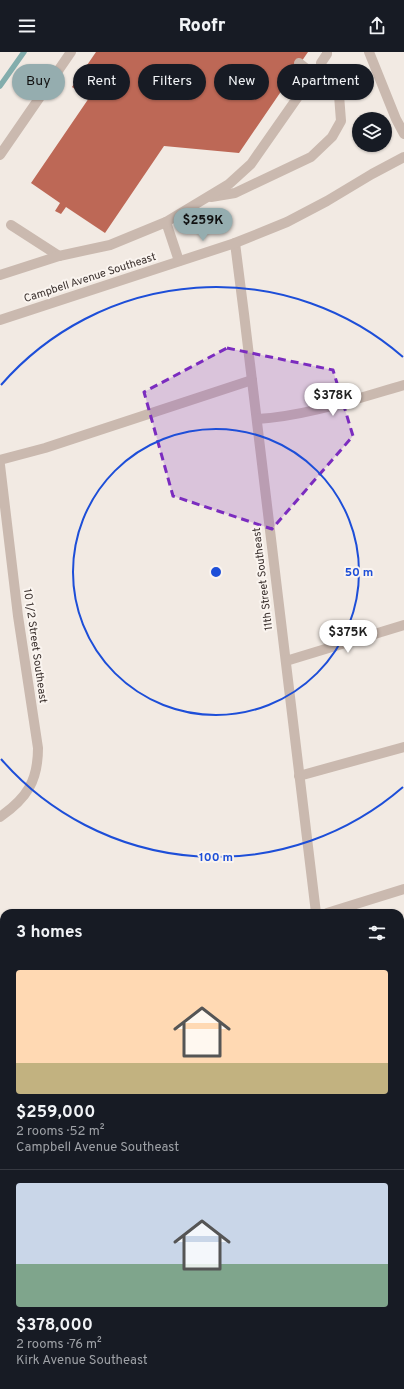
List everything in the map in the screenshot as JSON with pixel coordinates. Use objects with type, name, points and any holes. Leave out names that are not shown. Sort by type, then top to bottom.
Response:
[{"type":"street","points":[[0,155],[71,52]]},
{"type":"street","points":[[321,63],[327,52]]},
{"type":"street","points":[[369,52],[396,119],[404,134]]},
{"type":"street","points":[[204,199],[235,193],[311,157],[332,137],[341,120],[339,95],[299,63]]},
{"type":"street","points":[[0,275],[59,256],[110,246],[166,222],[229,184],[251,164],[296,100]]},
{"type":"street","name":"Campbell Avenue Southeast","points":[[0,320],[235,243],[288,222],[404,157]]},
{"type":"street","points":[[166,222],[179,261]]},
{"type":"street","points":[[11,225],[59,256]]},
{"type":"street","name":"11th Street Southeast","points":[[235,243],[316,909]]},
{"type":"street","points":[[0,460],[45,448],[252,380]]},
{"type":"street","points":[[257,420],[282,418],[318,410],[404,385]]},
{"type":"street","name":"10 1/2 Street Southeast","points":[[0,465],[18,616],[38,748],[38,765],[33,781],[25,795],[8,811],[0,816]]},
{"type":"street","points":[[286,661],[404,625]]},
{"type":"street","points":[[299,776],[404,747]]},
{"type":"street","points":[[340,909],[404,889]]},
{"type":"highlighted area","points":[[227,348],[333,370],[353,436],[272,529],[173,496],[144,392]]},
{"type":"building","points":[[96,52],[308,52],[300,64],[277,64],[277,97],[239,153],[164,146],[105,233],[66,207],[61,214],[55,211],[60,203],[31,183],[88,100],[130,100],[130,64],[88,64]]},
{"type":"waterway","points":[[0,86],[24,52]]}]
